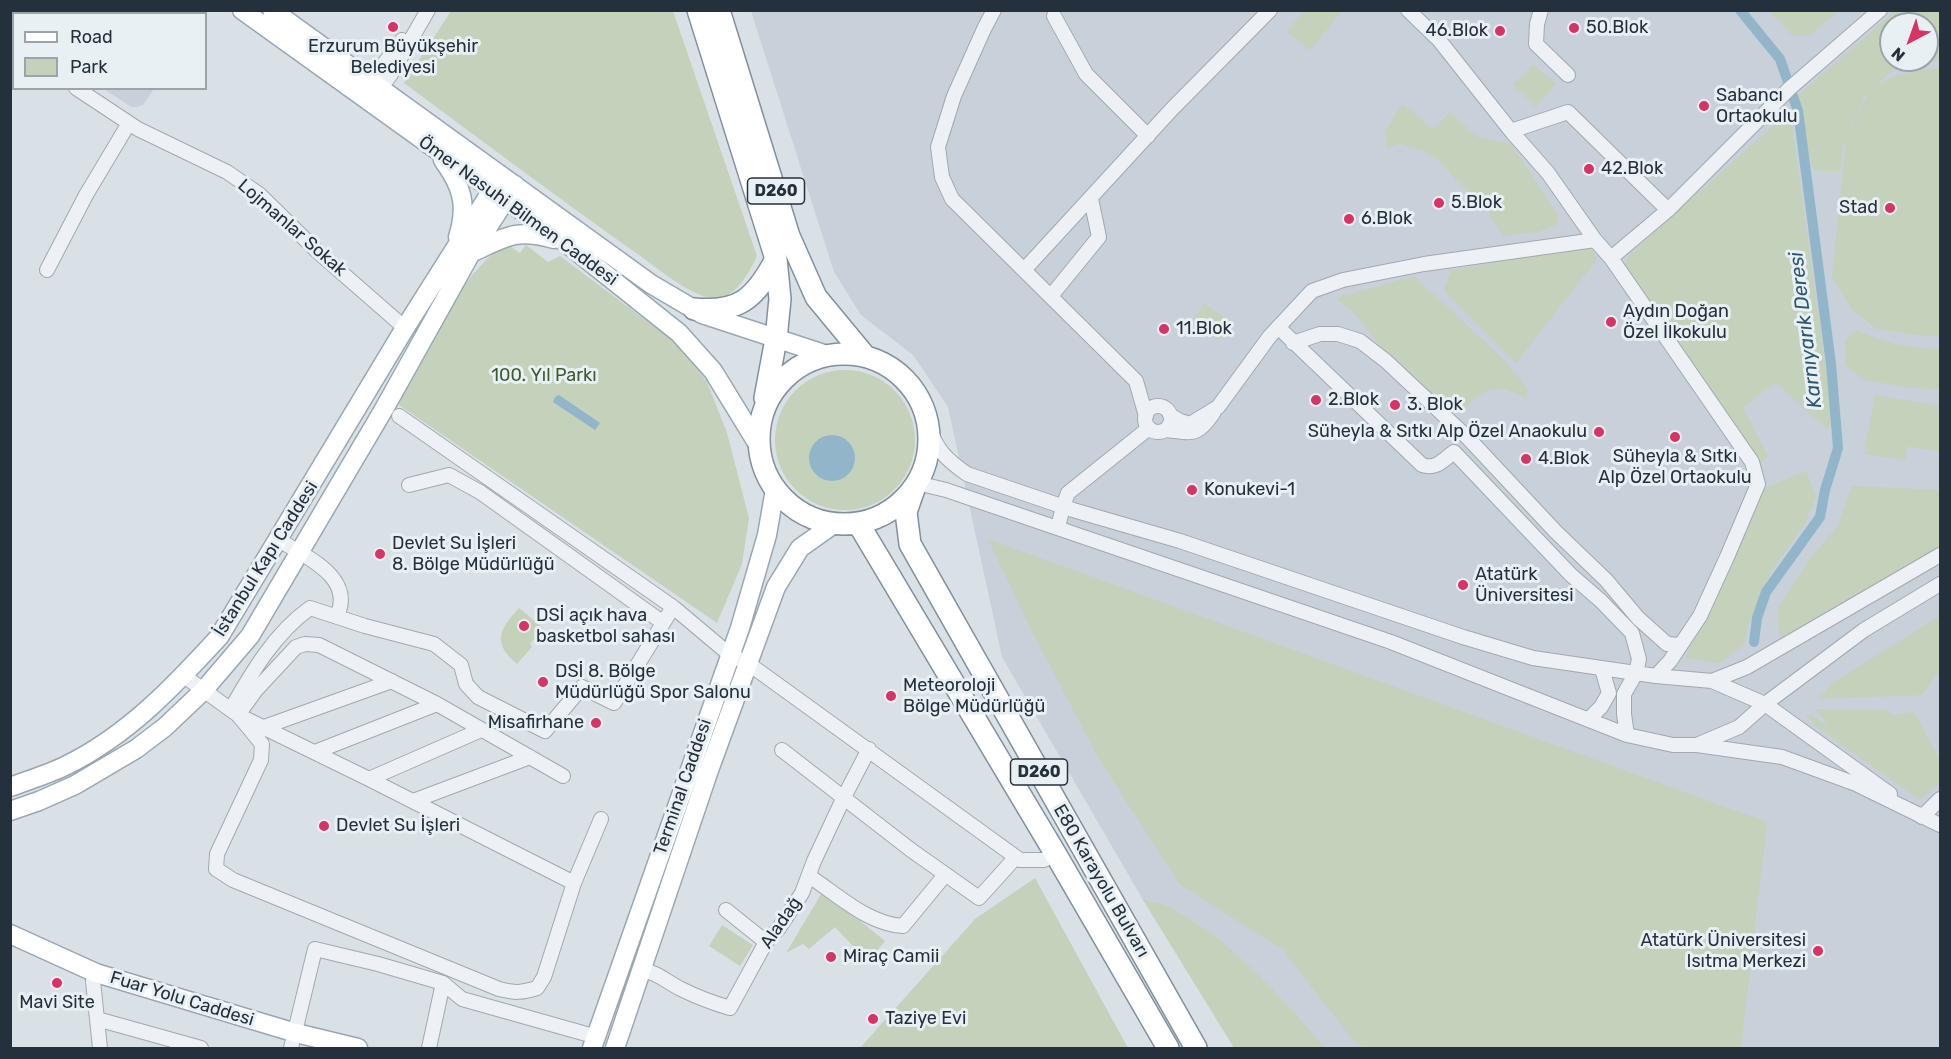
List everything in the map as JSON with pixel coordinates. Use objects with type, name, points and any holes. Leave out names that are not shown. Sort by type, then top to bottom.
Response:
[{"type":"highway","name":"D260","points":[[698,10],[776,259],[780,299],[776,339]]},
{"type":"highway","name":"D260","points":[[719,10],[789,236],[816,297],[864,355]]},
{"type":"highway","points":[[693,309],[724,310],[738,305],[760,286],[776,259]]},
{"type":"highway","points":[[762,415],[776,339]]},
{"type":"highway","name":"D260","points":[[845,353],[864,355],[887,365],[907,381],[922,402],[929,426],[930,448],[924,470],[916,486],[899,505],[880,517],[858,523],[834,524],[811,518],[791,506],[775,489],[764,468],[759,446],[759,431],[762,415],[771,394],[786,376],[805,363],[827,355],[845,353]]},
{"type":"highway","name":"E80 Karayolu Bulvarı","points":[[916,486],[906,512],[910,544],[1196,1048]]},
{"type":"highway","name":"E80 Karayolu Bulvarı","points":[[858,523],[1055,853],[1168,1048]]},
{"type":"main road","name":"Ömer Nasuhi Bilmen Caddesi","points":[[242,10],[436,151],[503,188],[693,309],[702,314],[827,355]]},
{"type":"main road","name":"Ömer Nasuhi Bilmen Caddesi","points":[[272,10],[375,86],[679,333],[713,371],[759,446]]},
{"type":"main road","points":[[436,151],[456,178],[462,195],[463,216],[459,235],[449,258]]},
{"type":"main road","points":[[449,258],[503,188]]},
{"type":"main road","points":[[10,811],[75,785],[136,748],[165,727],[203,691],[250,636],[384,409],[471,253],[503,188]]},
{"type":"main road","points":[[471,253],[511,235],[532,233],[565,242]]},
{"type":"main road","name":"İstanbul Kapı Caddesi","points":[[10,787],[66,766],[102,746],[140,717],[184,676],[219,637],[449,258]]},
{"type":"main road","name":"Terminal Caddesi","points":[[595,1043],[729,654],[740,628],[767,535],[775,489]]},
{"type":"main road","name":"Terminal Caddesi","points":[[615,1048],[708,773],[776,587],[800,548],[834,524]]},
{"type":"main road","name":"Fuar Yolu Caddesi","points":[[10,934],[96,974],[293,1041],[358,1048]]},
{"type":"street","points":[[375,86],[422,10]]},
{"type":"street","points":[[375,86],[391,74],[428,10]]},
{"type":"street","points":[[994,10],[954,96],[938,147],[942,177],[952,199],[1136,381],[1148,422],[1157,432],[1166,430],[1192,433],[1203,428],[1270,336],[1312,291],[1343,280],[1424,264],[1595,240]]},
{"type":"street","points":[[1024,270],[1172,108],[1270,10]]},
{"type":"street","points":[[1408,10],[1434,33],[1511,131],[1548,173],[1595,240],[1611,258],[1752,462],[1758,484],[1700,616],[1670,661],[1656,676]]},
{"type":"street","points":[[1541,10],[1537,24],[1536,44],[1568,75]]},
{"type":"street","points":[[1611,258],[1668,210],[1790,88],[1880,10]]},
{"type":"street","points":[[1054,16],[1086,74],[1148,136]]},
{"type":"street","name":"Lojmanlar Sokak","points":[[79,90],[129,123],[227,172],[259,194],[318,252],[405,328]]},
{"type":"street","points":[[1511,131],[1568,112],[1668,210]]},
{"type":"street","points":[[47,270],[86,195],[129,123]]},
{"type":"street","points":[[1052,296],[1099,237],[1091,199]]},
{"type":"street","points":[[1278,327],[1422,465],[1435,467],[1468,438]]},
{"type":"street","points":[[1293,343],[1320,334],[1338,334],[1360,340],[1386,361],[1468,438],[1606,580],[1638,618],[1667,644],[1679,645]]},
{"type":"street","points":[[1058,528],[1068,493],[1148,422],[1151,409],[1158,407],[1166,409],[1170,415],[1190,424],[1218,407]]},
{"type":"street","points":[[1166,430],[1171,423],[1170,415]]},
{"type":"street","points":[[399,416],[673,607],[729,654],[749,664],[1020,860],[1044,860],[1055,853]]},
{"type":"street","points":[[929,426],[934,443],[953,464],[967,474],[1063,506],[1190,544],[1533,658],[1636,674],[1712,681],[1765,704],[1932,821]]},
{"type":"street","points":[[1454,452],[1571,575],[1632,633],[1639,659],[1636,674],[1624,694],[1627,735]]},
{"type":"street","points":[[409,485],[449,475],[480,492],[662,622]]},
{"type":"street","points":[[916,486],[946,490],[1391,642],[1627,735],[1673,745],[1697,745],[1782,757],[1856,784],[1932,821]]},
{"type":"street","points":[[279,540],[327,571],[339,585],[341,603],[337,616]]},
{"type":"street","points":[[1712,681],[1747,667],[1941,555]]},
{"type":"street","points":[[1697,745],[1738,727],[1864,630],[1941,584]]},
{"type":"street","points":[[235,712],[247,681],[277,638],[294,619],[309,608],[434,644],[461,665],[466,684],[478,697],[545,731],[582,687],[614,704],[673,607]]},
{"type":"street","points":[[235,712],[296,647],[305,644],[319,645],[437,704],[563,776]]},
{"type":"street","points":[[1589,719],[1610,693],[1602,669]]},
{"type":"street","points":[[184,676],[235,712],[574,884]]},
{"type":"street","points":[[264,727],[392,681]]},
{"type":"street","points":[[315,752],[437,704]]},
{"type":"street","points":[[235,712],[262,744],[261,760],[217,854],[216,869],[233,880],[499,989],[516,993],[537,988],[544,977],[574,884],[601,819]]},
{"type":"street","points":[[369,779],[481,730]]},
{"type":"street","name":"Aladağ","points":[[642,970],[653,972],[713,1004],[730,1008],[766,942],[779,928],[802,893],[814,861],[869,749]]},
{"type":"street","points":[[782,750],[979,898],[1016,857]]},
{"type":"street","points":[[413,801],[530,757]]},
{"type":"street","points":[[1932,821],[1941,799]]},
{"type":"street","points":[[809,876],[873,919],[894,926],[903,926],[945,874]]},
{"type":"street","points":[[726,910],[766,942]]},
{"type":"street","points":[[293,1041],[315,949],[443,983],[462,999],[595,1043]]},
{"type":"street","points":[[96,974],[93,981],[100,1048]]},
{"type":"street","points":[[429,1048],[443,983]]},
{"type":"street","points":[[97,1019],[201,1048]]},
{"type":"shaded area","points":[[11,10],[204,11],[12,12],[11,27]]},
{"type":"shaded area","name":"Atatürk Üniversitesi","points":[[751,11],[1940,11],[1940,1048],[1241,1048],[1143,900],[1002,657],[948,407],[913,355],[861,315],[834,272]]},
{"type":"shaded area","points":[[106,90],[153,90],[143,105],[131,107]]},
{"type":"green space","points":[[1305,10],[1342,11],[1310,50],[1287,31]]},
{"type":"green space","points":[[451,11],[673,11],[757,256],[739,285],[726,296],[710,298],[682,285],[404,83]]},
{"type":"green space","points":[[1769,11],[1839,11],[1808,36],[1793,36]]},
{"type":"green space","name":"Stad","points":[[1940,11],[1940,60],[1939,12],[1894,12]]},
{"type":"green space","name":"Stad","points":[[1879,25],[1879,72],[1890,72],[1864,97],[1848,133],[1865,100],[1879,84],[1898,75],[1914,72],[1939,72],[1940,68],[1940,336],[1877,329],[1853,311],[1832,277],[1846,141],[1840,171],[1814,171],[1794,99]]},
{"type":"green space","points":[[1533,64],[1556,84],[1536,107],[1513,85]]},
{"type":"green space","points":[[1402,103],[1433,130],[1450,112],[1477,137],[1511,144],[1556,212],[1558,221],[1554,226],[1537,232],[1503,236],[1489,213],[1439,161],[1425,151],[1399,144],[1387,148],[1385,132]]},
{"type":"green space","points":[[1782,118],[1791,118],[1832,412],[1828,430],[1775,382],[1743,408],[1768,456],[1757,466],[1622,271],[1630,254]]},
{"type":"green space","name":"100. Yıl Parkı","points":[[505,243],[520,253],[526,245],[548,262],[560,256],[680,346],[707,382],[727,433],[749,518],[742,564],[717,623],[399,405],[402,392],[446,312],[472,275]]},
{"type":"green space","points":[[1591,246],[1597,259],[1516,363],[1444,291],[1451,270]]},
{"type":"green space","points":[[1414,276],[1503,359],[1528,389],[1526,398],[1506,390],[1492,389],[1479,395],[1464,410],[1450,409],[1431,395],[1382,349],[1356,315],[1336,298]]},
{"type":"green space","points":[[1204,304],[1233,323],[1218,340],[1191,323]]},
{"type":"green space","points":[[1857,330],[1897,344],[1940,349],[1940,389],[1912,388],[1865,380],[1845,365],[1845,340]]},
{"type":"green space","points":[[845,370],[872,375],[895,390],[910,413],[915,440],[910,467],[895,490],[872,505],[845,510],[818,505],[795,490],[780,467],[775,440],[780,413],[795,390],[818,375]]},
{"type":"green space","points":[[1875,395],[1940,406],[1940,452],[1908,446],[1905,460],[1864,454]]},
{"type":"green space","points":[[1806,471],[1816,497],[1805,524],[1771,571],[1748,626],[1744,645],[1719,663],[1685,658],[1732,566],[1765,488]]},
{"type":"green space","points":[[1852,486],[1940,490],[1940,549],[1780,642],[1778,608],[1807,563],[1839,524]]},
{"type":"green space","points":[[988,539],[1767,822],[1741,1048],[1365,1048],[1353,1040],[1283,950],[1180,884],[1099,759],[1031,629]]},
{"type":"green space","points":[[519,608],[543,628],[530,644],[532,647],[517,664],[504,649],[501,636],[503,629]]},
{"type":"green space","points":[[1940,616],[1940,670],[1922,695],[1818,699],[1834,682]]},
{"type":"green space","points":[[1816,709],[1885,709],[1893,715],[1914,712],[1940,761],[1940,783],[1920,800],[1815,726],[1807,716],[1812,715],[1829,727]]},
{"type":"green space","points":[[1035,878],[1128,1048],[860,1048],[975,919]]},
{"type":"green space","points":[[823,891],[885,941],[868,962],[835,927],[809,949],[803,944],[786,953]]},
{"type":"green space","points":[[1143,900],[1169,907],[1214,936],[1254,970],[1325,1048],[1234,1048]]},
{"type":"green space","points":[[722,925],[753,945],[740,966],[709,946]]},
{"type":"water","points":[[559,395],[600,423],[595,430],[553,402]]},
{"type":"water","points":[[837,435],[849,441],[854,449],[854,467],[849,475],[841,480],[827,481],[819,478],[812,471],[809,453],[812,445],[819,438]]},
{"type":"waterway","name":"Karnıyarık Deresi","points":[[1740,10],[1780,59],[1798,111],[1831,364],[1838,448],[1825,490],[1820,517],[1766,592],[1757,618],[1754,642]]},
{"type":"place","name":"Erzurum Büyükşehir Belediyesi","points":[[393,27]]},
{"type":"place","name":"50.Blok","points":[[1574,28]]},
{"type":"place","name":"46.Blok","points":[[1500,31]]},
{"type":"place","name":"Sabancı Ortaokulu","points":[[1704,106]]},
{"type":"place","name":"42.Blok","points":[[1589,169]]},
{"type":"place","name":"5.Blok","points":[[1439,203]]},
{"type":"place","name":"Stad","points":[[1890,208]]},
{"type":"place","name":"6.Blok","points":[[1349,219]]},
{"type":"place","name":"Aydın Doğan Özel İlkokulu","points":[[1611,322]]},
{"type":"place","name":"11.Blok","points":[[1164,329]]},
{"type":"place","name":"2.Blok","points":[[1316,400]]},
{"type":"place","name":"3. Blok","points":[[1395,405]]},
{"type":"place","name":"Süheyla & Sıtkı Alp Özel Anaokulu","points":[[1599,432]]},
{"type":"place","name":"Süheyla & Sıtkı Alp Özel Ortaokulu","points":[[1675,437]]},
{"type":"place","name":"4.Blok","points":[[1526,459]]},
{"type":"place","name":"Konukevi-1","points":[[1192,490]]},
{"type":"place","name":"Devlet Su İşleri 8. Bölge Müdürlüğü","points":[[380,554]]},
{"type":"place","name":"Atatürk Üniversitesi","points":[[1463,585]]},
{"type":"place","name":"DSİ açık hava basketbol sahası","points":[[524,626]]},
{"type":"place","name":"DSİ 8. Bölge Müdürlüğü Spor Salonu","points":[[543,682]]},
{"type":"place","name":"Meteoroloji Bölge Müdürlüğü","points":[[891,696]]},
{"type":"place","name":"Misafirhane","points":[[596,723]]},
{"type":"place","name":"Devlet Su İşleri","points":[[324,826]]},
{"type":"place","name":"Atatürk Üniversitesi Isıtma Merkezi","points":[[1818,951]]},
{"type":"place","name":"Miraç Camii","points":[[831,957]]},
{"type":"place","name":"Mavi Site","points":[[57,983]]},
{"type":"place","name":"Taziye Evi","points":[[873,1019]]}]
